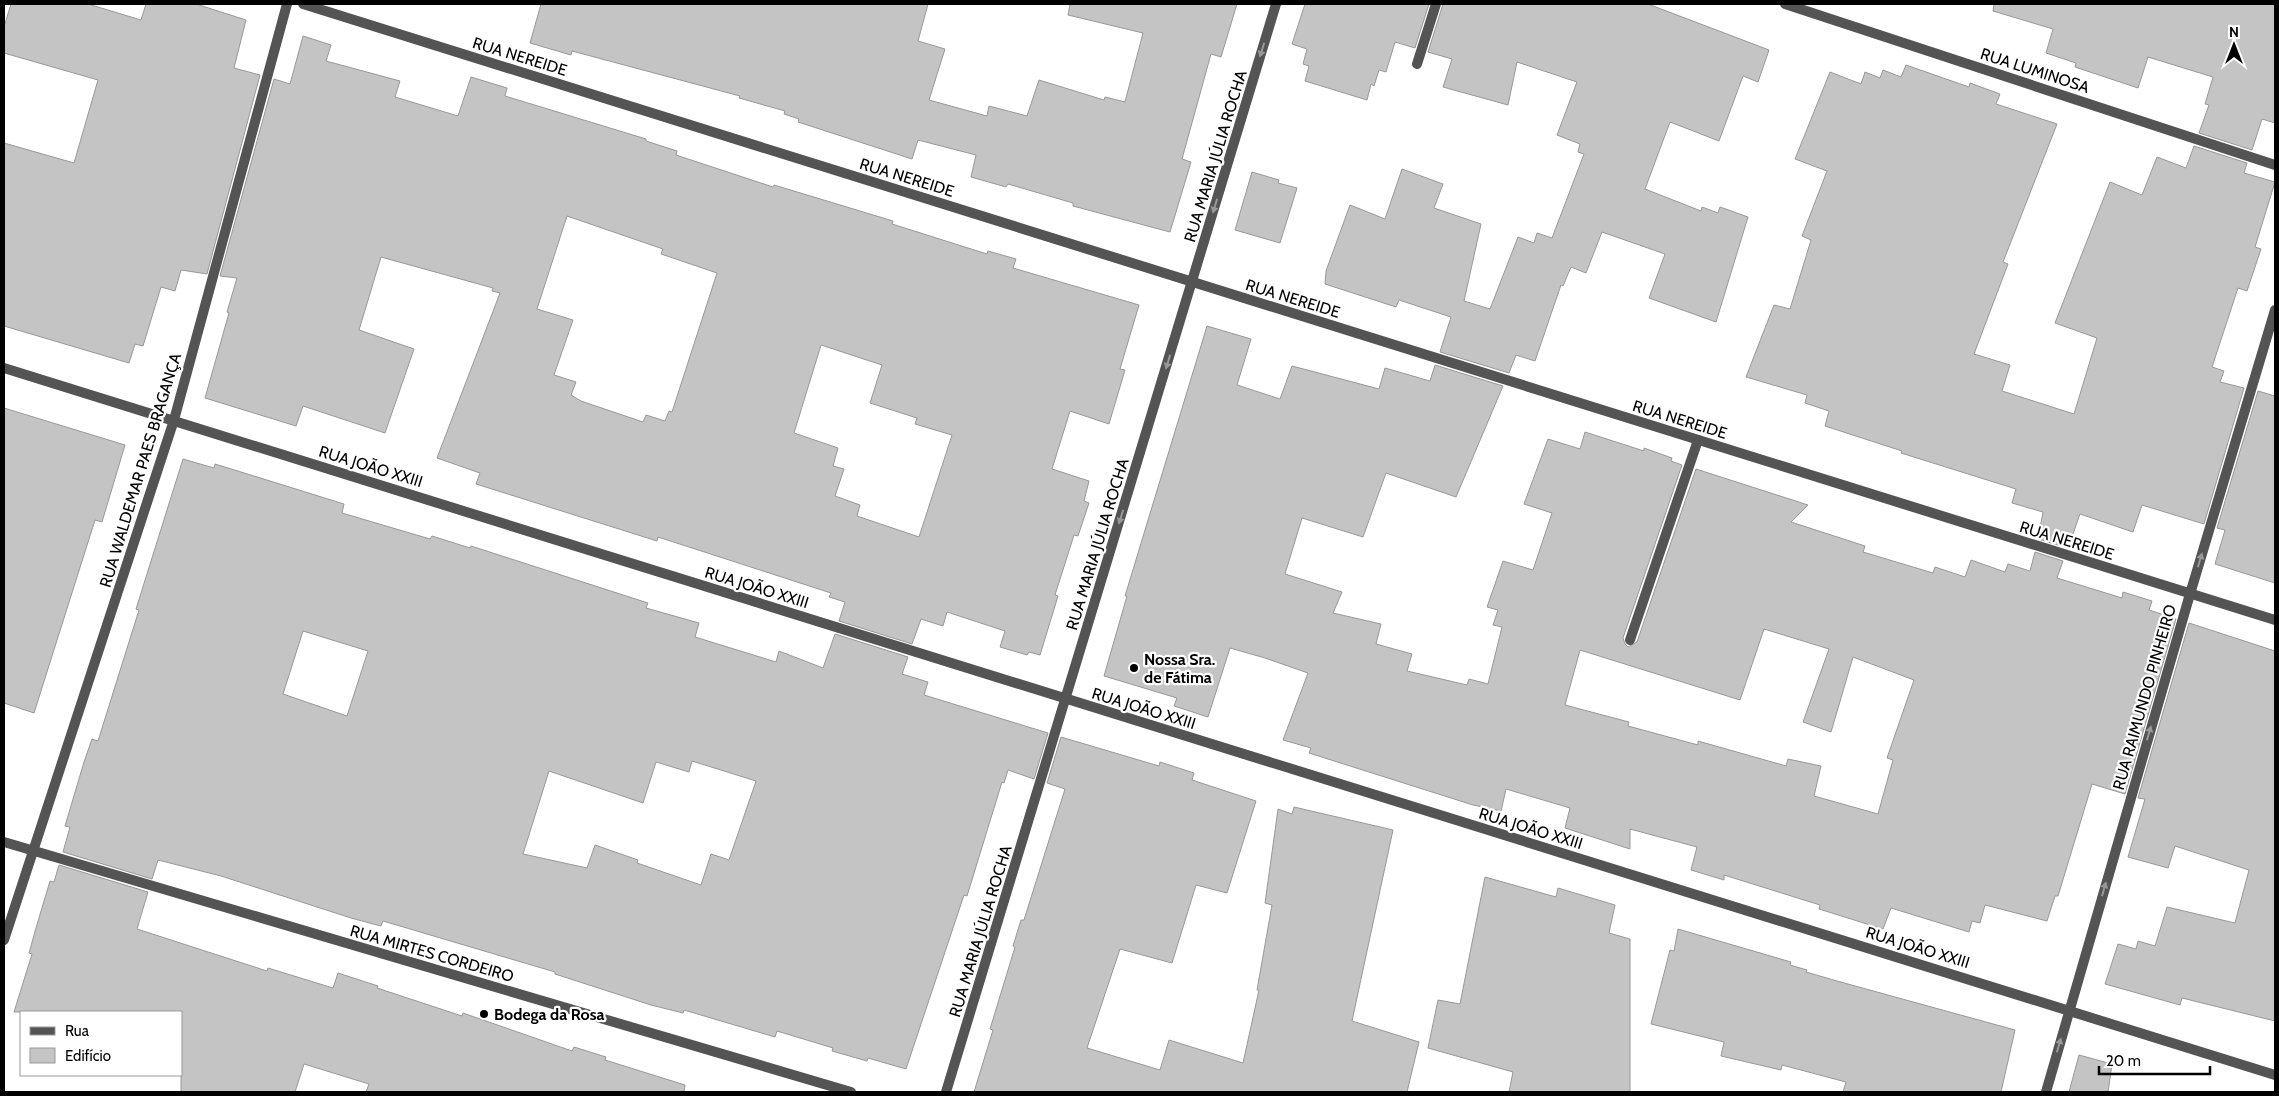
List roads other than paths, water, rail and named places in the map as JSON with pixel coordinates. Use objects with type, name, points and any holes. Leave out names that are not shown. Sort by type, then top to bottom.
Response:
[{"type":"street","name":"RUA WALDEMAR PAES BRAGANÇA","points":[[4,940],[174,420],[287,4]]},
{"type":"street","name":"RUA NEREIDE","points":[[303,4],[2275,620]]},
{"type":"street","name":"RUA MARIA JÚLIA ROCHA","points":[[946,1092],[1276,4]]},
{"type":"street","points":[[1417,64],[1436,4]]},
{"type":"street","name":"RUA LUMINOSA","points":[[1784,4],[2275,165]]},
{"type":"street","name":"RUA RAIMUNDO PINHEIRO","points":[[2046,1092],[2190,594],[2275,310]]},
{"type":"street","name":"RUA JOÃO XXIII","points":[[4,368],[2275,1075]]},
{"type":"street","points":[[1630,640],[1698,440]]},
{"type":"street","name":"RUA MIRTES CORDEIRO","points":[[4,842],[851,1092]]},
{"type":"place","name":"Nossa Sra. de Fátima","points":[[1134,668]]},
{"type":"place","name":"Bodega da Rosa","points":[[484,1014]]}]
